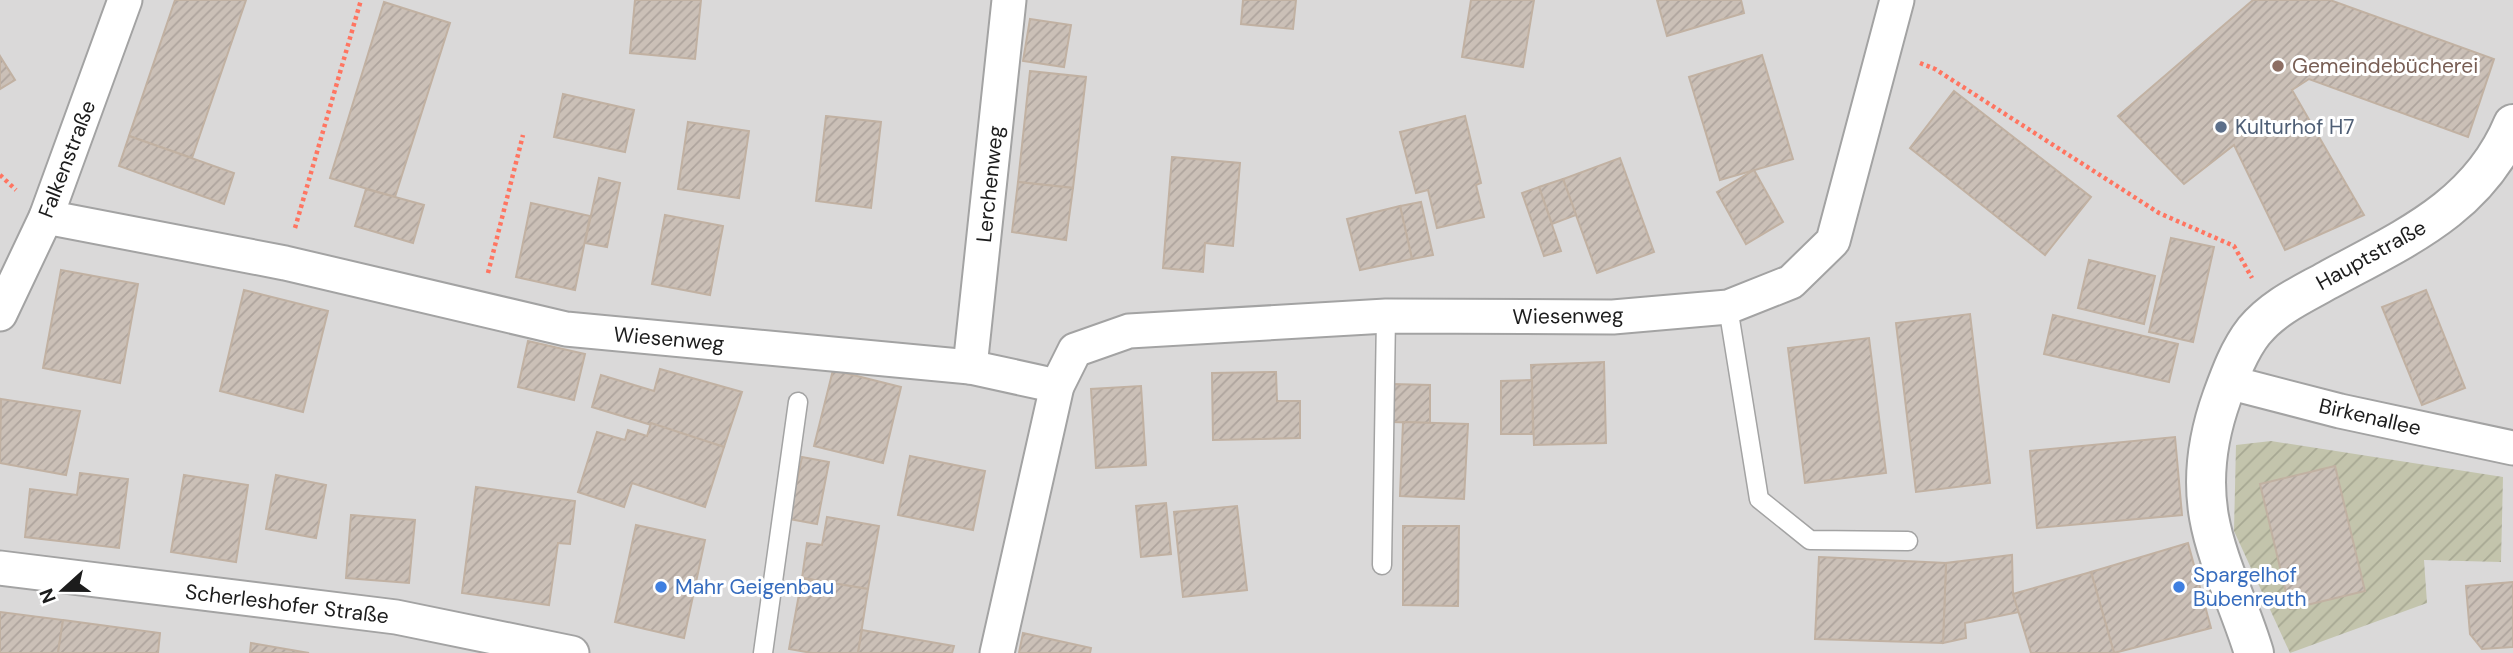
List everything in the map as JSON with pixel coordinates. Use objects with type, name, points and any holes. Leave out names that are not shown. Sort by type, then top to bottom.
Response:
[{"type":"street","name":"Falkenstraße","points":[[0,314],[46,217],[125,0]]},
{"type":"street","name":"Lerchenweg","points":[[970,367],[1009,0]]},
{"type":"street","name":"Wiesenweg","points":[[998,653],[1057,386],[1075,350],[1129,331],[1387,316],[1612,317],[1728,307],[1791,282],[1833,241],[1897,0]]},
{"type":"street","name":"Hauptstraße","points":[[2254,653],[2209,518],[2206,462],[2213,421],[2237,359],[2254,331],[2279,307],[2427,226],[2470,191],[2501,152],[2513,124]]},
{"type":"street","name":"Wiesenweg","points":[[46,217],[285,262],[566,329],[970,367],[1057,386]]},
{"type":"street","name":"Birkenallee","points":[[2228,382],[2340,411],[2513,448]]},
{"type":"street","name":"Scherleshofer Straße","points":[[0,568],[396,617],[557,651]]},
{"type":"lane","points":[[1728,307],[1759,499],[1810,540],[1908,541]]},
{"type":"lane","points":[[1382,565],[1387,316]]},
{"type":"lane","points":[[763,653],[799,401]]},
{"type":"path","points":[[285,262],[361,0]]},
{"type":"path","points":[[1885,48],[1935,69],[2159,213],[2234,246],[2252,278],[2279,307]]},
{"type":"path","points":[[480,308],[523,135]]},
{"type":"shaded area","points":[[0,0],[2513,0],[2513,653],[0,653]]},
{"type":"shaded area","points":[[2271,441],[2503,477],[2501,562],[2424,560],[2427,603],[2290,653],[2234,531],[2236,445]]},
{"type":"building","points":[[175,0],[246,0],[192,158],[129,136]]},
{"type":"building","points":[[635,0],[701,0],[695,59],[630,53]]},
{"type":"building","points":[[1243,0],[1296,0],[1293,29],[1241,24]]},
{"type":"building","points":[[1471,0],[1534,0],[1523,67],[1462,57]]},
{"type":"building","points":[[1657,0],[1741,0],[1744,13],[1667,36]]},
{"type":"building","name":"Kulturhof H7","points":[[2253,0],[2330,0],[2494,59],[2468,137],[2309,79],[2292,90],[2364,215],[2285,250],[2234,145],[2184,184],[2118,116]]},
{"type":"building","points":[[384,2],[450,23],[395,197],[330,178]]},
{"type":"building","points":[[1030,19],[1071,25],[1064,67],[1023,61]]},
{"type":"building","points":[[1762,55],[1793,159],[1720,180],[1689,77]]},
{"type":"building","points":[[0,56],[15,80],[0,89]]},
{"type":"building","points":[[1030,71],[1086,77],[1073,188],[1018,182]]},
{"type":"building","points":[[1954,91],[2091,197],[2045,255],[1910,148]]},
{"type":"building","points":[[563,94],[634,110],[625,152],[554,137]]},
{"type":"building","points":[[826,116],[881,122],[871,208],[816,201]]},
{"type":"building","points":[[1465,116],[1481,183],[1476,185],[1484,217],[1437,228],[1428,190],[1416,193],[1400,132]]},
{"type":"building","points":[[688,122],[749,131],[739,198],[678,189]]},
{"type":"building","points":[[129,136],[234,173],[224,204],[119,166]]},
{"type":"building","points":[[1172,157],[1240,163],[1233,246],[1205,243],[1203,272],[1163,268]]},
{"type":"building","points":[[1620,158],[1654,252],[1597,273],[1563,179]]},
{"type":"building","points":[[1754,170],[1783,222],[1746,244],[1717,192]]},
{"type":"building","points":[[599,178],[620,183],[607,247],[585,243]]},
{"type":"building","points":[[1563,179],[1576,215],[1552,224],[1539,187]]},
{"type":"building","points":[[1018,182],[1073,188],[1066,240],[1012,232]]},
{"type":"building","points":[[1539,187],[1561,251],[1544,256],[1522,193]]},
{"type":"building","points":[[366,189],[424,205],[413,243],[355,226]]},
{"type":"building","points":[[1421,202],[1433,255],[1412,259],[1400,206]]},
{"type":"building","points":[[531,203],[590,216],[575,290],[516,277]]},
{"type":"building","points":[[1400,206],[1412,259],[1360,270],[1347,219]]},
{"type":"building","points":[[665,215],[723,226],[710,295],[652,284]]},
{"type":"building","points":[[2171,238],[2214,247],[2193,342],[2149,332]]},
{"type":"building","points":[[2089,260],[2155,276],[2144,324],[2078,308]]},
{"type":"building","points":[[61,270],[138,284],[120,383],[43,368]]},
{"type":"building","points":[[244,290],[328,311],[303,412],[220,391]]},
{"type":"building","points":[[2426,290],[2465,388],[2422,405],[2382,307]]},
{"type":"building","points":[[1970,314],[1990,483],[1916,492],[1896,323]]},
{"type":"building","points":[[2053,315],[2178,344],[2169,382],[2044,354]]},
{"type":"building","points":[[1869,338],[1886,473],[1805,483],[1788,348]]},
{"type":"building","points":[[528,341],[585,354],[574,400],[518,387]]},
{"type":"building","points":[[1604,362],[1606,443],[1534,445],[1531,365]]},
{"type":"building","points":[[660,369],[742,392],[724,447],[592,407],[601,375],[654,391]]},
{"type":"building","points":[[833,370],[901,387],[883,463],[814,446]]},
{"type":"building","points":[[1276,372],[1277,401],[1300,401],[1300,438],[1213,440],[1212,373]]},
{"type":"building","points":[[1532,380],[1533,434],[1501,434],[1501,381]]},
{"type":"building","points":[[1392,384],[1430,385],[1430,423],[1391,422]]},
{"type":"building","points":[[1141,386],[1146,465],[1096,468],[1091,389]]},
{"type":"building","points":[[1,399],[80,411],[66,475],[0,463]]},
{"type":"building","points":[[1403,422],[1468,424],[1464,499],[1400,496]]},
{"type":"building","points":[[651,423],[724,447],[705,507],[632,483],[624,507],[578,492],[597,432],[625,440],[628,430],[647,436]]},
{"type":"building","points":[[2175,437],[2182,515],[2037,528],[2030,451]]},
{"type":"building","points":[[910,456],[985,471],[973,530],[898,515]]},
{"type":"building","points":[[802,457],[829,462],[817,524],[789,519]]},
{"type":"building","points":[[2335,466],[2365,591],[2290,609],[2260,484]]},
{"type":"building","points":[[80,473],[128,479],[119,548],[25,537],[30,489],[77,495]]},
{"type":"building","points":[[184,475],[248,485],[236,562],[171,552]]},
{"type":"building","points":[[276,475],[326,485],[316,538],[266,529]]},
{"type":"building","points":[[476,487],[575,501],[570,544],[558,543],[549,605],[462,593]]},
{"type":"building","points":[[1166,503],[1171,554],[1141,557],[1136,506]]},
{"type":"building","points":[[1237,506],[1247,590],[1183,597],[1174,512]]},
{"type":"building","points":[[351,515],[415,520],[409,583],[346,578]]},
{"type":"building","points":[[827,517],[879,526],[868,589],[802,578],[807,543],[822,545]]},
{"type":"building","points":[[636,525],[705,540],[684,638],[615,622]]},
{"type":"building","points":[[1403,526],[1459,526],[1458,606],[1403,605]]},
{"type":"building","points":[[2188,543],[2211,628],[2114,653],[2091,572]]},
{"type":"building","points":[[2012,555],[2013,594],[2019,612],[1965,623],[1966,638],[1943,643],[1946,563]]},
{"type":"building","points":[[1819,557],[1946,563],[1943,643],[1815,639]]},
{"type":"building","points":[[2091,572],[2114,653],[2031,653],[2013,594]]},
{"type":"building","points":[[802,578],[868,589],[858,653],[812,653],[789,649]]},
{"type":"building","points":[[2513,582],[2513,647],[2482,649],[2470,634],[2466,586]]},
{"type":"building","points":[[0,612],[63,620],[58,653],[0,653]]},
{"type":"building","points":[[63,620],[160,633],[158,653],[58,653]]},
{"type":"building","points":[[862,630],[954,646],[952,653],[858,653]]},
{"type":"building","points":[[1023,633],[1091,648],[1090,653],[1019,653]]},
{"type":"building","points":[[251,643],[309,653],[250,653]]},
{"type":"place","name":"Gemeindebücherei","points":[[2278,66]]},
{"type":"place","name":"Kulturhof H7","points":[[2221,127]]},
{"type":"place","name":"Mahr Geigenbau","points":[[661,587]]},
{"type":"place","name":"Spargelhof Bubenreuth","points":[[2179,587]]}]
